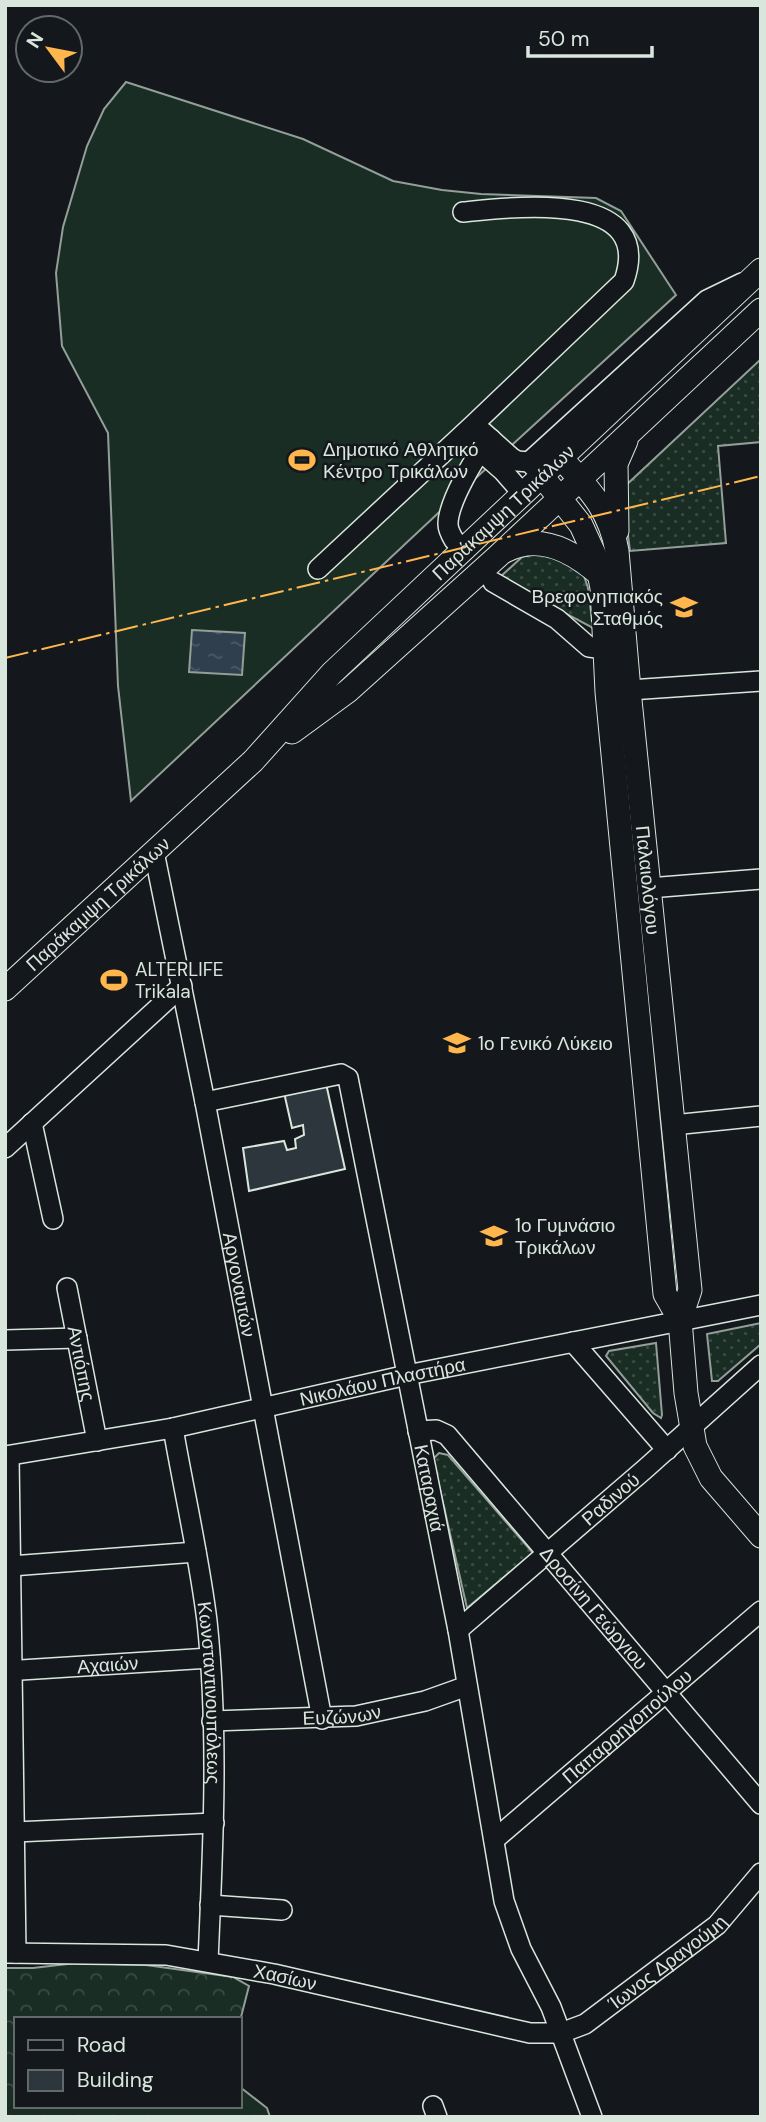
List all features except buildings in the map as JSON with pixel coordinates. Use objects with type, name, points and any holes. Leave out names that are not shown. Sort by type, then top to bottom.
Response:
[{"type":"main road","name":"Παράκαμψη Τρικάλων","points":[[5,989],[253,761],[332,673],[523,494],[536,469],[756,274]]},
{"type":"main road","name":"Παράκαμψη Τρικάλων","points":[[253,761],[348,691],[761,310]]},
{"type":"main road","points":[[617,551],[616,464],[631,432]]},
{"type":"main road","name":"Παλαιολόγου","points":[[555,452],[605,511],[614,533],[617,551],[618,691],[665,1294],[680,1320]]},
{"type":"main road","name":"Παλαιολόγου","points":[[536,469],[581,525],[596,558],[600,575],[605,649],[618,691],[649,888],[690,1290],[680,1320],[691,1428],[698,1454],[711,1478],[761,1536]]},
{"type":"main road","points":[[497,556],[524,544],[545,544],[575,555],[600,575]]},
{"type":"street","points":[[318,569],[624,281],[630,263],[628,243],[617,229],[592,213],[568,209],[506,208],[463,212]]},
{"type":"street","points":[[468,430],[485,444],[536,469]]},
{"type":"street","points":[[485,444],[523,494]]},
{"type":"street","points":[[454,540],[448,522],[451,509],[485,444]]},
{"type":"street","points":[[493,582],[557,619],[589,647],[605,649]]},
{"type":"street","points":[[618,691],[761,681]]},
{"type":"street","name":"Αργοναυτών","points":[[154,852],[205,1102],[322,1719]]},
{"type":"street","points":[[649,888],[761,879]]},
{"type":"street","points":[[5,1148],[182,986]]},
{"type":"street","name":"Καταραχιά","points":[[205,1102],[341,1074],[348,1078],[457,1630],[504,1901],[513,1931],[551,2007],[592,2117]]},
{"type":"street","points":[[673,1125],[761,1116]]},
{"type":"street","points":[[32,1123],[53,1219]]},
{"type":"street","name":"Αντιόπης","points":[[67,1288],[97,1441]]},
{"type":"street","name":"Νικολάου Πλαστήρα","points":[[7,1456],[173,1428],[407,1375],[761,1305]]},
{"type":"street","points":[[5,1340],[77,1338]]},
{"type":"street","points":[[573,1342],[667,1450]]},
{"type":"street","name":"Ραδινού","points":[[457,1630],[667,1450],[761,1365]]},
{"type":"street","name":"Κωνσταντινουπόλεως","points":[[173,1428],[207,1620],[210,1658],[214,1824],[208,1961]]},
{"type":"street","name":"Δροσίνη Γεώργιου","points":[[418,1431],[433,1429],[447,1435],[761,1804]]},
{"type":"street","points":[[7,1456],[11,1566],[10,1800],[15,1832],[11,1953]]},
{"type":"street","points":[[11,1566],[195,1552]]},
{"type":"street","name":"Παπαρρηγοπούλου","points":[[494,1840],[761,1611]]},
{"type":"street","name":"Αχαιών","points":[[9,1670],[210,1658]]},
{"type":"street","name":"Ευζώνων","points":[[212,1721],[322,1719],[376,1713],[425,1701],[467,1686]]},
{"type":"street","points":[[15,1832],[214,1824]]},
{"type":"street","name":"Ίωνος Δραγούμη","points":[[561,2033],[591,2021],[717,1925],[761,1873]]},
{"type":"street","points":[[210,1905],[282,1910]]},
{"type":"street","name":"Χασίων","points":[[11,1953],[135,1953],[208,1961],[509,2029],[542,2034],[561,2033]]},
{"type":"green space","name":"Δημοτικό Αθλητικό Κέντρο Τρικάλων","points":[[126,82],[303,139],[393,181],[481,194],[596,198],[621,211],[676,295],[466,487],[131,801],[118,686],[108,433],[62,346],[56,273],[63,227],[87,146],[104,109]]},
{"type":"green space","points":[[761,359],[761,442],[718,446],[726,543],[630,551],[622,489]]},
{"type":"green space","points":[[540,552],[582,570],[588,588],[593,628],[499,578],[522,557]]},
{"type":"green space","points":[[761,1323],[761,1344],[718,1381],[712,1381],[707,1334]]},
{"type":"green space","points":[[656,1343],[661,1418],[653,1413],[606,1356],[609,1351]]},
{"type":"green space","points":[[439,1453],[448,1455],[533,1553],[467,1608],[433,1459]]},
{"type":"green space","points":[[76,1963],[146,1965],[233,1977],[249,1986],[241,2017],[14,2017],[14,2108],[242,2108],[242,2089],[267,2108],[270,2117],[5,2117],[5,1968]]},
{"type":"water","points":[[192,630],[245,633],[242,675],[189,672]]},
{"type":"power","points":[[5,658],[761,476]]},
{"type":"place","name":"Δημοτικό Αθλητικό Κέντρο Τρικάλων","points":[[302,460]]},
{"type":"place","name":"Βρεφονηπιακός Σταθμός","points":[[684,607]]},
{"type":"place","name":"ALTERLIFE Trikala","points":[[114,980]]},
{"type":"place","name":"1ο Γενικό Λύκειο","points":[[457,1043]]},
{"type":"place","name":"1ο Γυμνάσιο Τρικάλων","points":[[494,1236]]}]
